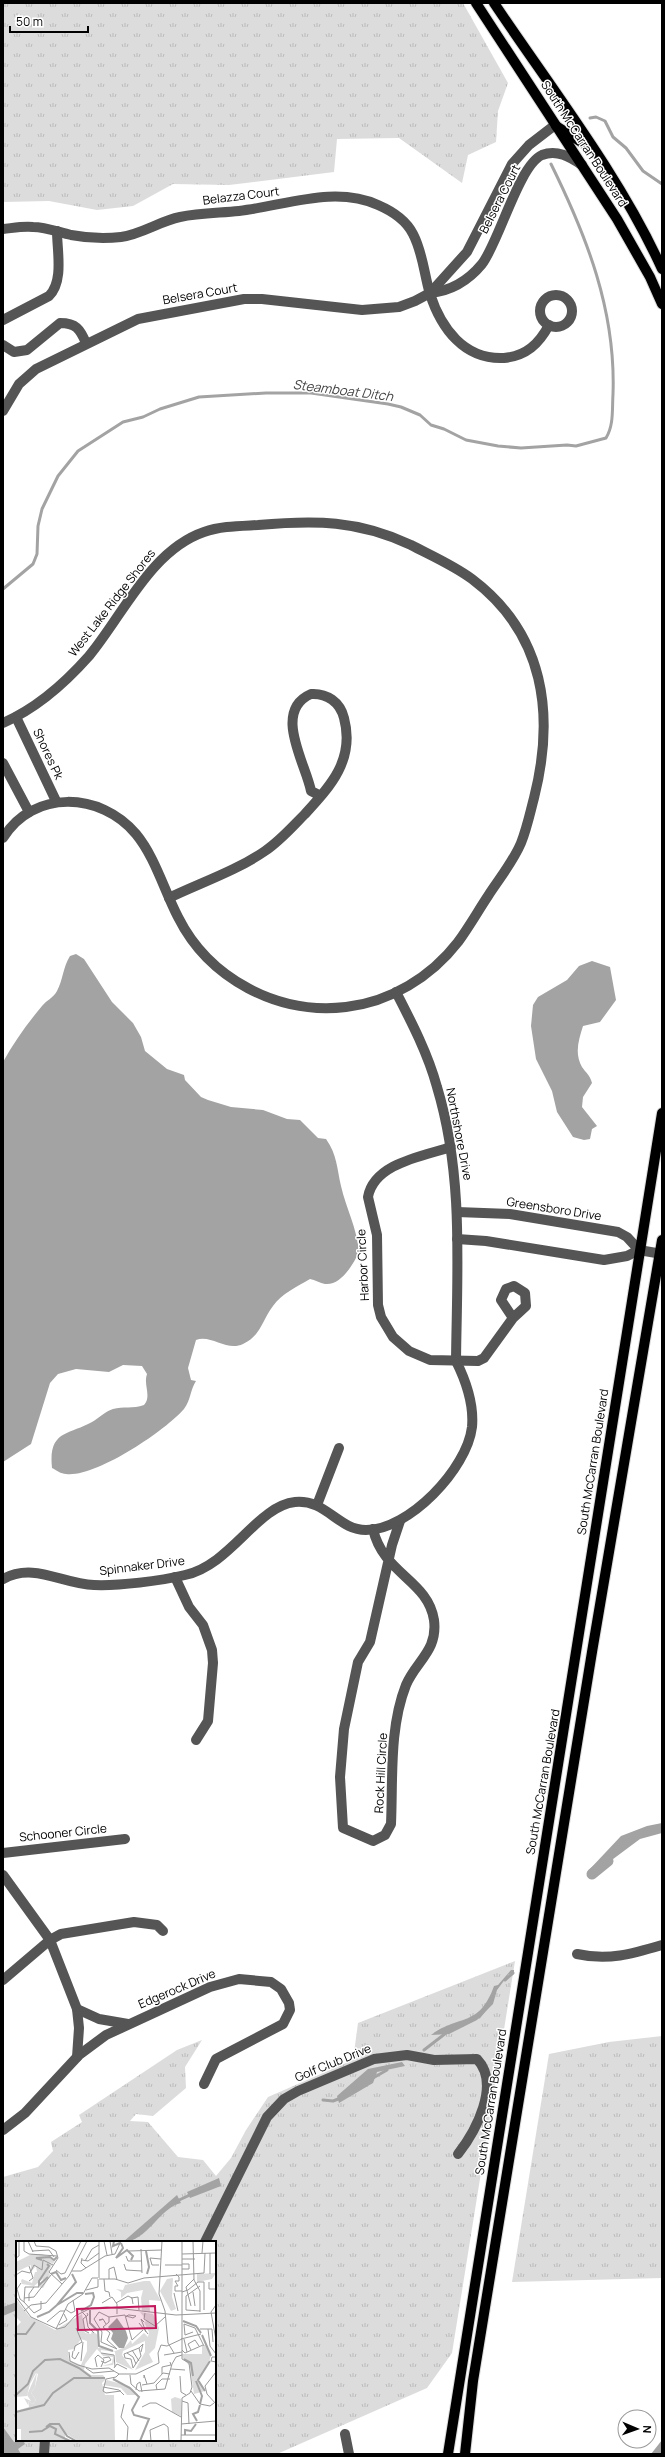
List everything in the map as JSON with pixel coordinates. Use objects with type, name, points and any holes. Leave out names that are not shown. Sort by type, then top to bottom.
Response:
[{"type":"main road","name":"South McCarran Boulevard","points":[[476,3],[634,247],[662,304]]},
{"type":"main road","name":"South McCarran Boulevard","points":[[494,3],[596,152],[650,244],[662,268]]},
{"type":"main road","points":[[555,125],[579,138],[596,152]]},
{"type":"main road","name":"South McCarran Boulevard","points":[[448,2454],[639,1250],[662,1114]]},
{"type":"main road","points":[[465,2454],[473,2381],[589,1667],[661,1254],[662,1240]]},
{"type":"street","name":"Belsera Court","points":[[430,293],[467,252],[479,231],[506,174],[517,157],[529,145],[555,125]]},
{"type":"street","name":"Belsera Court","points":[[3,411],[19,384],[36,369],[86,343],[138,319],[244,299],[379,310],[399,307],[430,293],[441,292],[455,286],[482,264],[517,190],[531,166],[541,156],[553,153],[570,157],[583,167]]},
{"type":"street","name":"Belazza Court","points":[[3,229],[32,227],[98,238],[122,237],[178,217],[195,214],[240,211],[326,197],[358,198],[378,205],[397,216],[407,225],[419,246],[430,293],[438,314],[457,342],[466,349],[490,357],[516,356],[530,350],[538,343],[549,325]]},
{"type":"street","points":[[3,320],[49,296],[56,288],[57,231]]},
{"type":"street","points":[[3,345],[14,352],[27,350],[60,323],[76,326],[81,331],[86,343]]},
{"type":"street","name":"West Lake Ridge Shores","points":[[3,723],[16,717],[54,689],[88,656],[158,563],[169,552],[198,534],[212,529],[308,521],[351,525],[396,538],[454,567],[474,580],[505,611],[516,628],[536,668],[545,714],[545,735],[540,771],[526,827],[512,860],[458,942],[444,958],[427,973],[396,992],[377,1000],[335,1008],[296,1006],[256,993],[226,975],[204,955],[180,922],[146,848],[127,824],[104,809],[85,802],[56,802]]},
{"type":"street","points":[[168,898],[244,863],[265,851],[283,837],[321,796],[339,773],[344,760],[347,732],[344,718],[334,700],[326,695],[311,694],[299,701],[296,708],[293,737],[311,791],[321,796]]},
{"type":"street","name":"Shores Pk","points":[[16,717],[56,802]]},
{"type":"street","points":[[3,763],[29,812]]},
{"type":"street","points":[[3,838],[17,820],[29,812],[56,802]]},
{"type":"street","name":"Northshore Drive","points":[[396,992],[427,1057],[445,1116],[451,1147],[457,1212],[456,1361]]},
{"type":"street","name":"Harbor Circle","points":[[451,1147],[394,1166],[375,1179],[368,1196],[377,1241],[378,1305],[386,1327],[393,1337],[418,1357],[430,1360],[471,1362],[484,1358],[513,1318]]},
{"type":"street","name":"Greensboro Drive","points":[[457,1212],[510,1214],[618,1232],[627,1237],[639,1250]]},
{"type":"street","points":[[457,1239],[486,1241],[604,1260],[627,1256],[639,1250],[661,1254]]},
{"type":"street","name":"Spinnaker Drive","points":[[3,1579],[21,1573],[33,1572],[94,1585],[175,1577],[194,1573],[218,1560],[272,1510],[282,1505],[294,1502],[317,1505],[352,1527],[373,1529],[386,1527],[400,1521],[415,1510],[436,1490],[455,1467],[468,1442],[472,1413],[463,1375],[456,1361]]},
{"type":"street","points":[[317,1505],[339,1448]]},
{"type":"street","name":"Rock Hill Circle","points":[[373,1529],[378,1547],[389,1561],[406,1579],[416,1584],[427,1600],[432,1610],[434,1631],[426,1657],[412,1674],[403,1694],[394,1742],[391,1824],[385,1835],[373,1841],[343,1828],[341,1762],[344,1729],[358,1662],[370,1642],[389,1561],[400,1521]]},
{"type":"street","points":[[175,1577],[188,1607],[202,1625],[212,1650],[213,1663],[208,1720],[196,1740]]},
{"type":"street","name":"Schooner Circle","points":[[3,1853],[125,1839]]},
{"type":"street","points":[[3,1875],[50,1940],[77,2009],[79,2028],[77,2057]]},
{"type":"street","points":[[3,1980],[50,1940],[61,1934],[134,1922],[157,1925],[163,1931]]},
{"type":"street","points":[[577,1954],[609,1958],[627,1956],[662,1945]]},
{"type":"street","name":"Edgerock Drive","points":[[3,2130],[25,2113],[77,2057],[106,2035],[210,1987],[239,1979],[271,1982],[281,1989],[286,1995],[290,2010],[283,2024],[216,2059],[204,2084]]},
{"type":"street","points":[[77,2009],[99,2019],[130,2024]]},
{"type":"street","name":"Golf Club Drive","points":[[205,2241],[267,2117],[274,2108],[284,2099],[298,2091],[374,2059],[407,2055],[434,2060],[477,2059],[484,2066],[487,2086],[479,2119],[469,2140],[458,2154]]},
{"type":"street","points":[[345,2434],[349,2454]]},
{"type":"street","points":[[44,2454],[45,2441]]},
{"type":"green space","points":[[3,3],[463,3],[508,83],[498,111],[496,142],[468,155],[462,183],[399,138],[337,139],[334,172],[229,185],[173,184],[133,206],[97,210],[49,201],[3,202]]},
{"type":"green space","points":[[515,1961],[452,2353],[427,2388],[277,2454],[3,2454],[3,2177],[38,2167],[53,2151],[51,2142],[82,2122],[79,2115],[177,2050],[202,2040],[185,2067],[186,2088],[153,2116],[136,2114],[130,2121],[148,2122],[178,2157],[203,2160],[216,2176],[231,2158],[246,2130],[268,2097],[353,2060],[358,2023]]},
{"type":"green space","points":[[662,2036],[662,2278],[512,2282],[549,2054],[609,2042]]},
{"type":"shaded area","points":[[76,954],[84,959],[112,1002],[133,1023],[141,1037],[145,1051],[167,1069],[184,1075],[185,1080],[201,1097],[231,1107],[263,1110],[287,1119],[300,1120],[318,1138],[326,1139],[335,1156],[343,1194],[354,1226],[359,1252],[346,1273],[331,1284],[325,1284],[310,1279],[285,1294],[269,1311],[258,1332],[249,1341],[237,1346],[231,1346],[207,1339],[196,1340],[188,1368],[191,1380],[196,1381],[184,1409],[162,1429],[111,1461],[94,1469],[79,1473],[66,1474],[60,1473],[52,1468],[53,1447],[57,1440],[68,1432],[92,1422],[110,1410],[144,1405],[147,1398],[147,1374],[142,1366],[123,1365],[109,1372],[76,1369],[58,1374],[50,1383],[31,1444],[3,1462],[3,1062],[16,1040],[31,1020],[55,993],[59,987],[64,969],[70,956]]},
{"type":"shaded area","points":[[592,961],[610,967],[616,1000],[600,1022],[583,1026],[579,1041],[578,1057],[582,1067],[592,1083],[583,1097],[582,1107],[597,1126],[592,1129],[590,1139],[584,1140],[573,1137],[557,1112],[552,1091],[536,1059],[531,1026],[533,1005],[538,997],[567,980],[579,966]]},
{"type":"shaded area","points":[[662,1823],[662,1833],[640,1839],[597,1871],[591,1873],[589,1870],[621,1836],[647,1826]]},
{"type":"shaded area","points":[[511,1970],[514,1970],[514,1973],[509,1974],[497,1990],[493,2004],[477,2020],[449,2034],[431,2035],[451,2024],[475,2014],[482,2008],[494,1986],[498,1985]]},
{"type":"shaded area","points":[[402,2062],[405,2066],[377,2072],[373,2083],[339,2103],[337,2096],[368,2069]]},
{"type":"shaded area","points":[[219,2178],[221,2186],[190,2198],[187,2192]]},
{"type":"shaded area","points":[[177,2195],[181,2203],[166,2211],[139,2237],[131,2241],[124,2241]]},
{"type":"shaded area","points":[[16,2302],[16,2310],[3,2316],[3,2307]]},
{"type":"shaded area","points":[[3,2427],[14,2442],[24,2442],[25,2444],[18,2449],[21,2454],[3,2454]]},
{"type":"shaded area","points":[[662,2440],[662,2454],[651,2454],[655,2449],[657,2449],[657,2446]]},
{"type":"waterway","name":"Steamboat Ditch","points":[[590,118],[596,117],[605,121],[613,137],[626,148],[643,171],[662,184]]},
{"type":"waterway","name":"Steamboat Ditch","points":[[3,589],[33,564],[37,554],[38,526],[42,509],[58,476],[78,451],[123,422],[143,417],[160,409],[199,397],[266,393],[311,393],[388,404],[401,407],[420,415],[431,425],[444,429],[466,440],[498,446],[521,448],[567,445],[576,446],[606,438],[609,433],[612,417],[613,394],[613,363],[610,333],[597,275],[576,219],[551,164]]},
{"type":"waterway","points":[[592,1874],[608,1861]]},
{"type":"waterway","points":[[505,1980],[513,1973]]},
{"type":"waterway","points":[[479,2017],[488,2006]]},
{"type":"waterway","points":[[424,2050],[446,2033]]},
{"type":"waterway","points":[[373,2078],[387,2070]]},
{"type":"waterway","points":[[323,2100],[333,2101],[341,2098]]},
{"type":"waterway","points":[[177,2201],[192,2194]]}]
